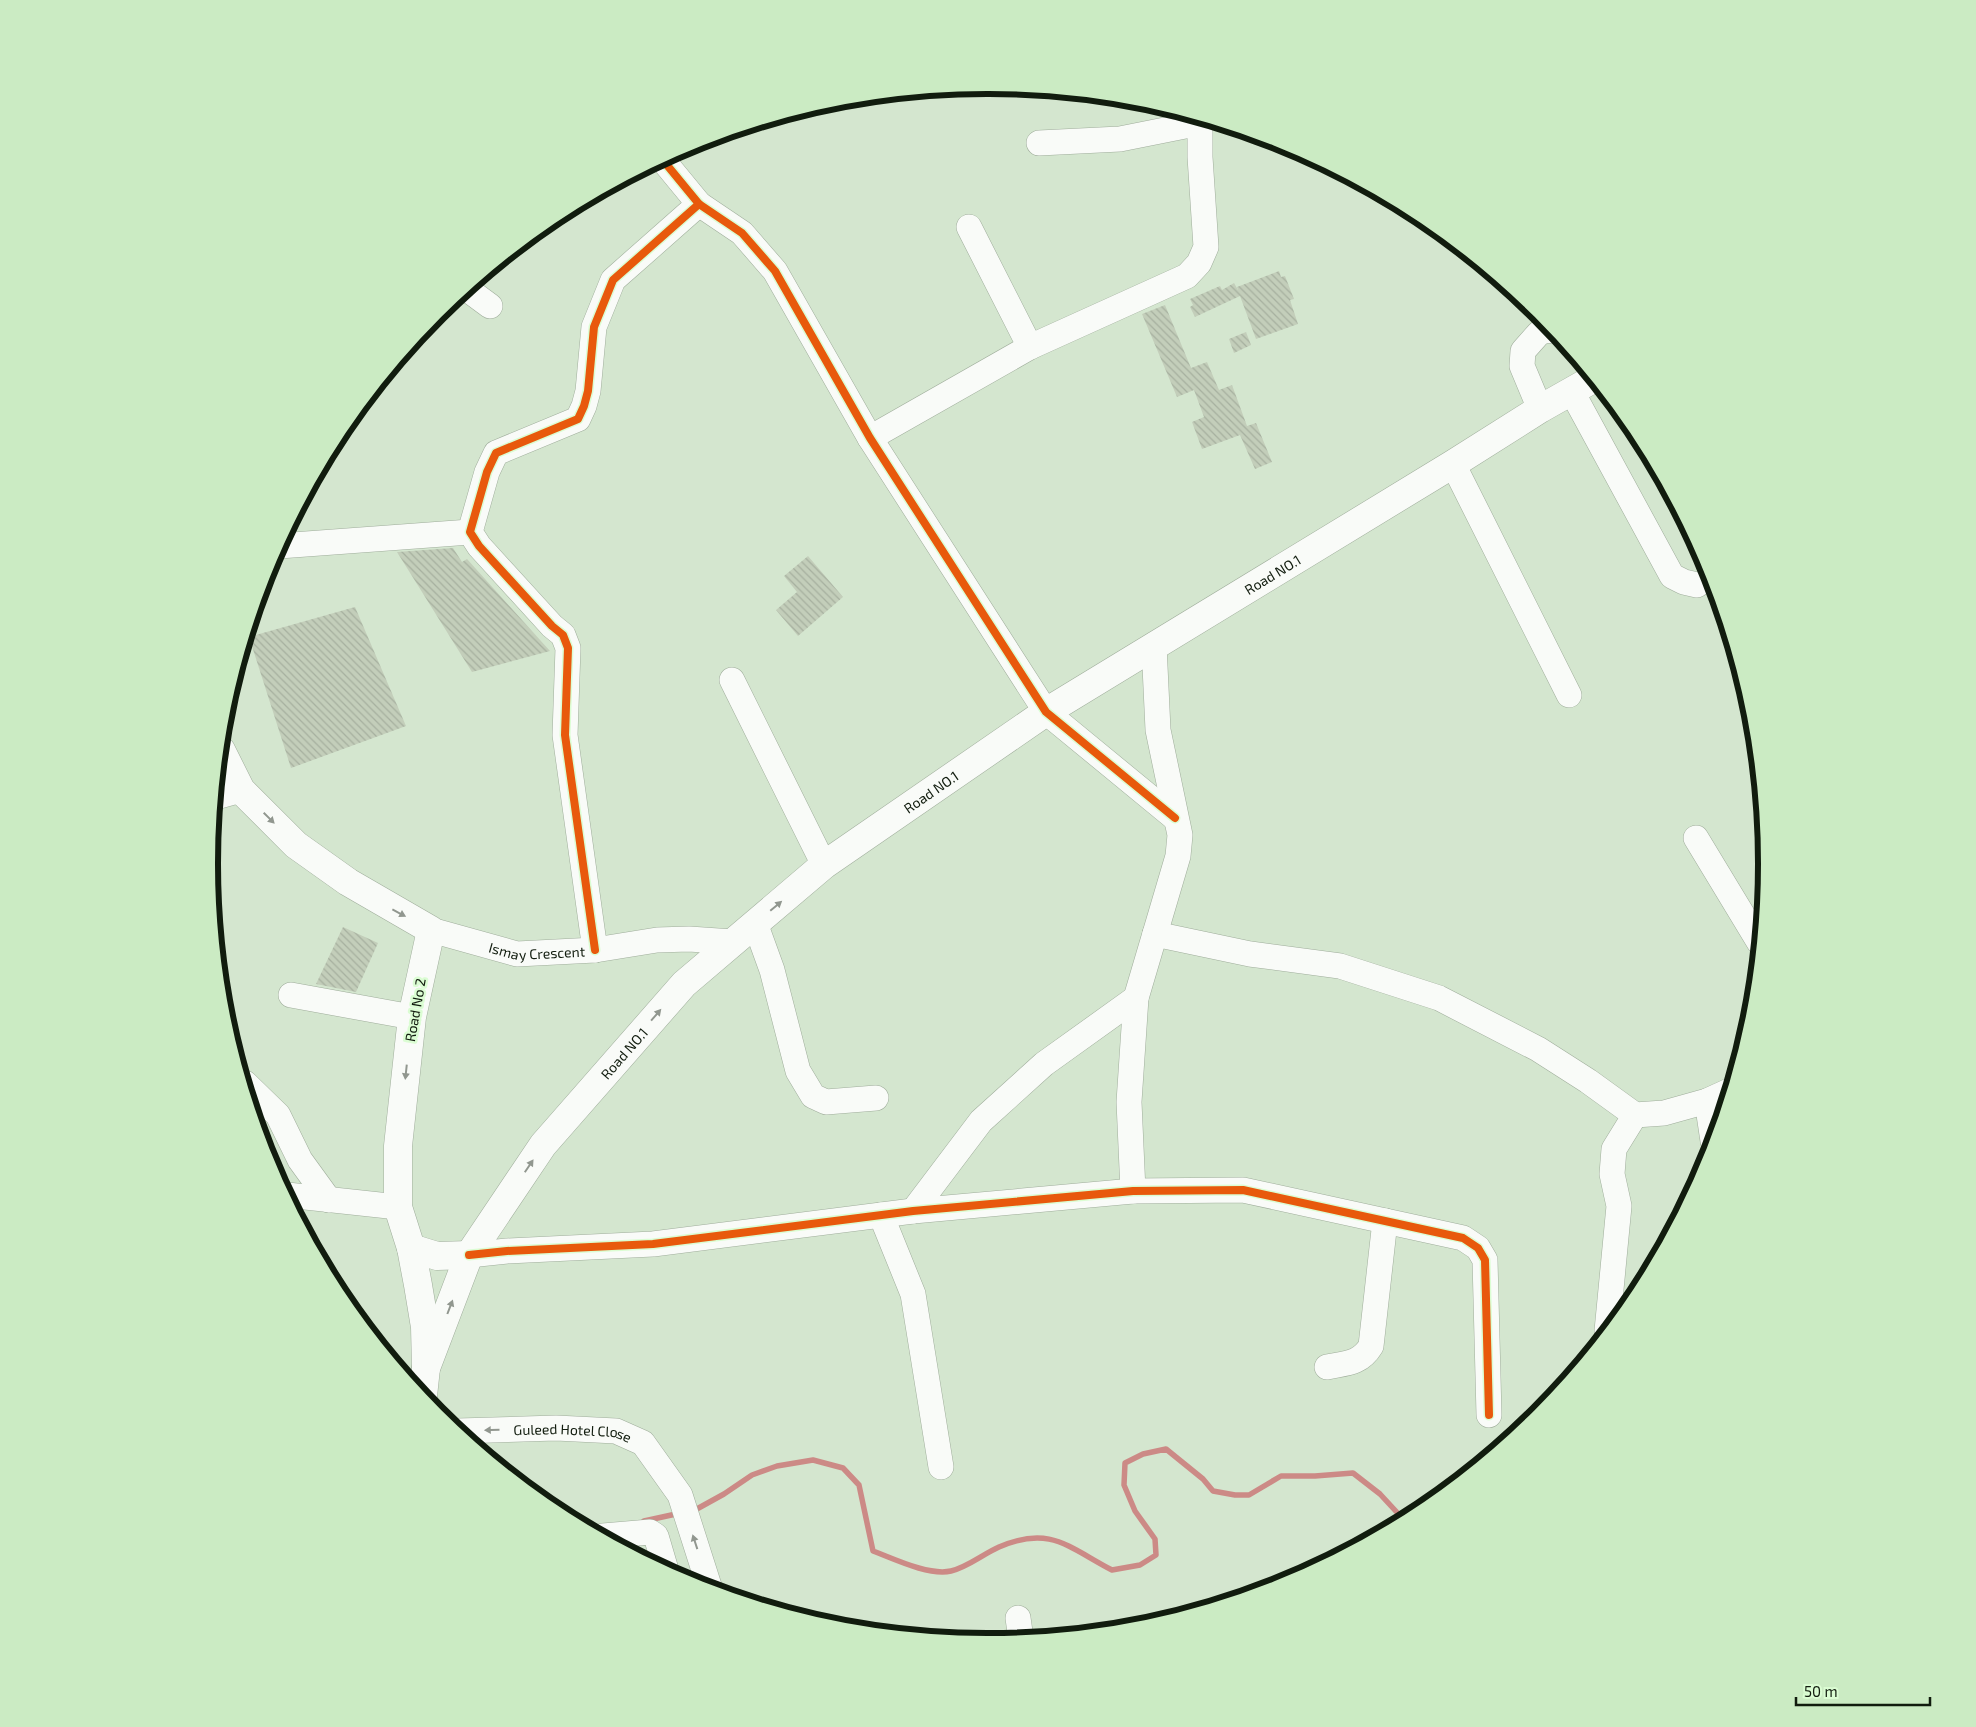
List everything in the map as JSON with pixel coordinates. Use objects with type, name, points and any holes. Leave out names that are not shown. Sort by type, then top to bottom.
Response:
[{"type":"main road","name":"Road NO.1","points":[[426,1368],[470,1255],[543,1145],[684,984],[824,864],[1046,712],[1582,385]]},
{"type":"main road","points":[[224,769],[229,793],[296,845],[348,882],[431,930]]},
{"type":"main road","name":"Road No 2","points":[[426,1368],[424,1327],[411,1248],[398,1207],[398,1146],[412,1017],[431,930]]},
{"type":"main road","points":[[411,1248],[444,1257],[470,1255]]},
{"type":"main road","points":[[424,1387],[426,1368]]},
{"type":"street","points":[[1039,143],[1120,139],[1193,122]]},
{"type":"street","points":[[870,438],[1030,347],[1187,276],[1199,263],[1206,248],[1200,157],[1200,124]]},
{"type":"street","points":[[666,164],[699,204],[742,233],[775,271],[870,438],[1046,712],[1175,818]]},
{"type":"street","points":[[595,950],[565,735],[568,648],[563,635],[552,626],[479,546],[470,532],[487,472],[496,453],[578,419],[588,391],[594,327],[612,280],[699,204]]},
{"type":"street","points":[[969,227],[1030,347]]},
{"type":"street","points":[[472,293],[490,306]]},
{"type":"street","points":[[1540,409],[1522,366],[1523,351],[1539,333],[1544,331]]},
{"type":"street","points":[[1582,385],[1672,576],[1684,582],[1697,585]]},
{"type":"street","points":[[1453,464],[1569,695]]},
{"type":"street","points":[[288,545],[470,532]]},
{"type":"street","points":[[1133,1191],[1129,1102],[1136,998],[1178,856],[1180,836],[1158,730],[1154,645]]},
{"type":"street","points":[[732,680],[824,864]]},
{"type":"street","points":[[1696,838],[1754,934]]},
{"type":"street","points":[[756,923],[772,970],[798,1071],[814,1096],[826,1102],[876,1098]]},
{"type":"street","name":"Ismay Crescent","points":[[431,930],[517,954],[595,950],[657,940],[689,939],[734,942]]},
{"type":"street","points":[[1155,934],[1250,954],[1340,966],[1439,998],[1538,1050],[1588,1081],[1635,1115],[1664,1113],[1718,1096],[1717,1112]]},
{"type":"street","points":[[291,995],[412,1017]]},
{"type":"street","points":[[913,1211],[981,1121],[1044,1064],[1136,998]]},
{"type":"street","points":[[253,1090],[278,1115],[300,1160],[329,1200]]},
{"type":"street","points":[[1608,1319],[1619,1206],[1612,1174],[1614,1149],[1635,1115]]},
{"type":"street","points":[[470,1255],[507,1251],[653,1244],[913,1211],[1133,1191],[1243,1190],[1464,1238],[1478,1248],[1485,1260],[1489,1415]]},
{"type":"street","points":[[294,1196],[398,1207]]},
{"type":"street","points":[[881,1215],[913,1294],[941,1467]]},
{"type":"street","points":[[1327,1368],[1365,1356],[1371,1346],[1385,1221]]},
{"type":"street","name":"Guleed Hotel Close","points":[[468,1431],[556,1428],[616,1431],[643,1443],[680,1495],[707,1580]]},
{"type":"street","points":[[613,1535],[650,1532],[656,1536],[663,1561]]},
{"type":"building","points":[[1279,271],[1281,277],[1285,276],[1294,299],[1290,300],[1298,324],[1256,339],[1240,296],[1195,317],[1190,307],[1193,305],[1190,299],[1220,286],[1222,290],[1234,283],[1238,290],[1237,287]]},
{"type":"building","points":[[1165,305],[1191,368],[1207,362],[1219,390],[1232,385],[1247,426],[1256,423],[1272,462],[1255,469],[1240,435],[1202,449],[1192,422],[1204,417],[1194,390],[1177,397],[1142,314]]},
{"type":"building","points":[[1246,332],[1251,345],[1234,353],[1229,339]]},
{"type":"building","points":[[453,548],[462,562],[467,559],[550,651],[472,672],[397,552]]},
{"type":"building","points":[[808,556],[843,597],[798,636],[776,610],[797,592],[784,576]]},
{"type":"building","points":[[355,607],[406,726],[291,768],[251,642],[253,636]]},
{"type":"building","points":[[343,927],[378,943],[356,992],[316,984]]},
{"type":"waterway","points":[[695,1510],[724,1494],[752,1475],[777,1466],[813,1460],[843,1468],[859,1485],[873,1551],[901,1562],[932,1571],[951,1571],[963,1567],[999,1547],[1032,1538],[1058,1542],[1112,1570],[1140,1565],[1156,1555],[1155,1539],[1135,1511],[1124,1485],[1125,1463],[1143,1454],[1166,1449],[1203,1479],[1213,1491],[1235,1495],[1249,1495],[1281,1476],[1353,1473],[1380,1494],[1399,1514]]},
{"type":"waterway","points":[[644,1521],[676,1514]]},
{"type":"cycle path","points":[[666,164],[699,204],[742,233],[775,271],[870,438],[1046,712],[1175,818]]},
{"type":"cycle path","points":[[595,950],[565,735],[568,648],[563,635],[552,626],[479,546],[470,532],[487,472],[496,453],[578,419],[588,391],[594,327],[613,280],[699,204]]},
{"type":"cycle path","points":[[469,1255],[507,1251],[653,1244],[913,1211],[1133,1191],[1243,1190],[1463,1238],[1478,1248],[1485,1260],[1489,1415]]}]
